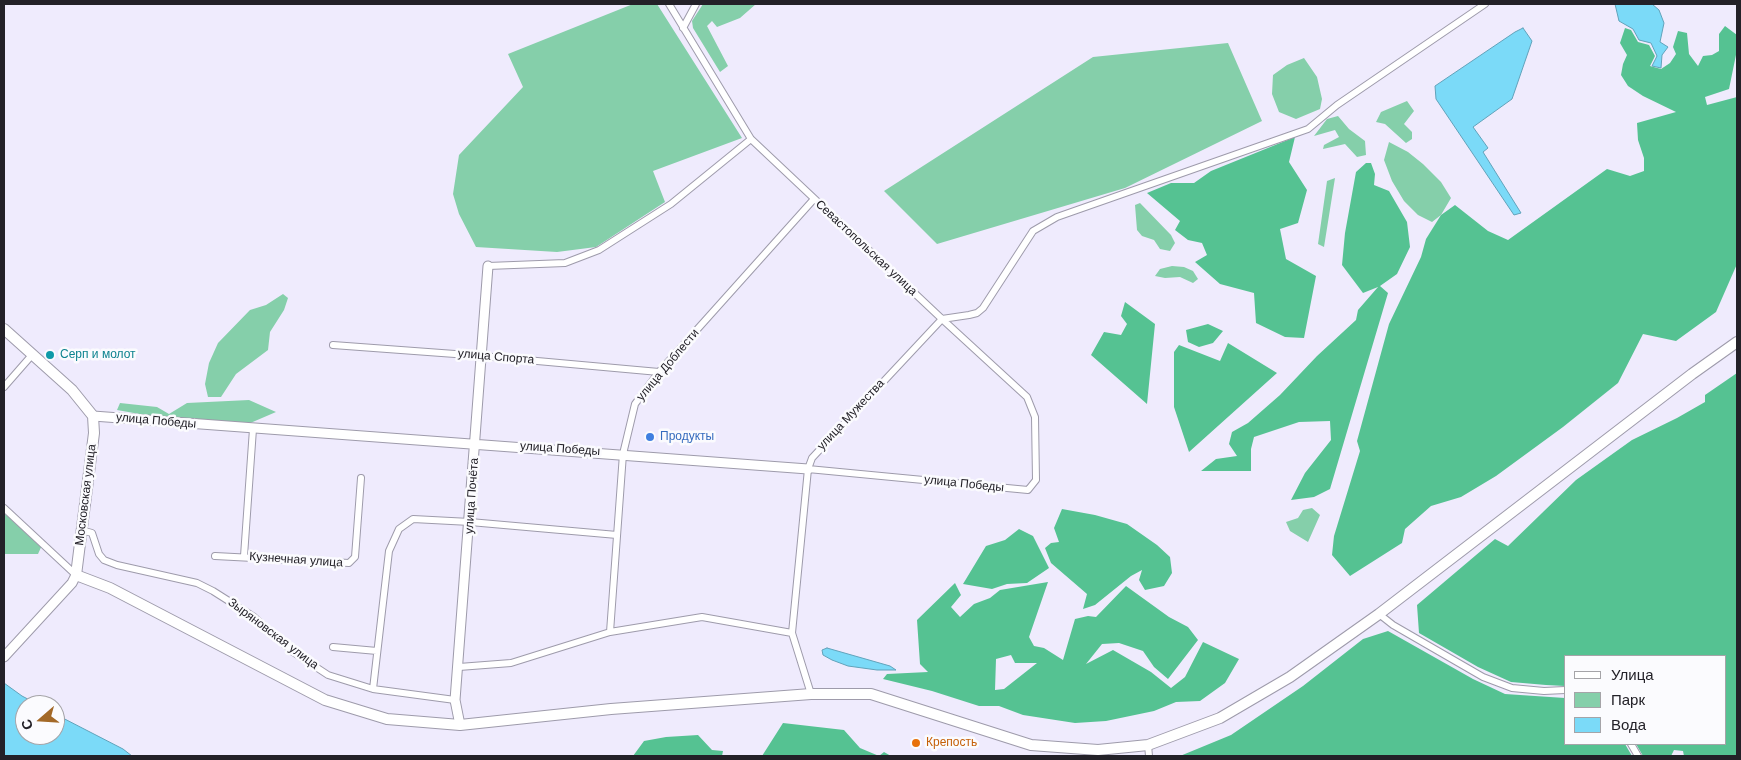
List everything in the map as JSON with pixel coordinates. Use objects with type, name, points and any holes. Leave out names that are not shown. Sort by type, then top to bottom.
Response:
[{"type":"main road","points":[[4,329],[72,390],[93,416]]},
{"type":"main road","points":[[76,575],[110,588],[324,700],[387,719],[460,724],[611,709],[811,694],[872,694],[1031,745],[1098,750],[1148,745],[1220,718],[1290,677],[1379,614],[1692,374],[1737,342]]},
{"type":"main road","name":"Московская улица","points":[[76,575],[94,433],[93,416]]},
{"type":"street","name":"Севастопольская улица","points":[[669,4],[751,139],[942,319],[1028,397],[1035,417],[1036,480],[1028,490]]},
{"type":"street","points":[[683,28],[696,4]]},
{"type":"street","points":[[942,319],[969,316],[984,308],[1032,231],[1057,217],[1308,129],[1337,106],[1485,4]]},
{"type":"street","points":[[488,266],[565,263],[599,250],[671,204],[751,139]]},
{"type":"street","name":"улица Доблести","points":[[610,632],[623,454],[635,404],[659,372],[814,199]]},
{"type":"street","name":"улица Почёта","points":[[460,724],[455,700],[476,444],[488,266]]},
{"type":"street","name":"улица Мужества","points":[[811,694],[792,633],[808,468],[812,458],[942,319]]},
{"type":"street","name":"улица Спорта","points":[[333,345],[659,372]]},
{"type":"street","points":[[4,387],[32,355]]},
{"type":"street","name":"улица Победы","points":[[93,416],[808,468],[1028,490]]},
{"type":"street","points":[[244,556],[253,428]]},
{"type":"street","name":"Кузнечная улица","points":[[215,556],[244,556],[349,563],[355,557],[361,478]]},
{"type":"street","points":[[4,508],[76,575],[72,583],[4,657]]},
{"type":"street","points":[[373,689],[389,551],[399,529],[413,519],[617,535]]},
{"type":"street","name":"Зыряновская улица","points":[[81,530],[92,533],[99,554],[104,560],[117,565],[197,583],[213,591],[254,617],[293,652],[328,674],[373,689],[455,700]]},
{"type":"street","points":[[1379,614],[1484,677],[1512,688],[1544,691],[1564,690]]},
{"type":"street","points":[[459,667],[511,663],[610,632],[702,617],[792,633]]},
{"type":"street","name":"Зыряновская улица","points":[[333,647],[377,651]]},
{"type":"street","points":[[1148,745],[1150,756]]},
{"type":"street","points":[[1631,745],[1638,756]]},
{"type":"green space","points":[[633,4],[657,4],[742,138],[653,171],[665,202],[596,247],[557,252],[476,247],[459,214],[453,194],[459,155],[523,87],[508,54]]},
{"type":"green space","points":[[703,4],[756,4],[740,18],[717,27],[712,21],[707,26],[728,66],[720,72],[693,28],[692,21]]},
{"type":"green space","points":[[1725,26],[1737,35],[1737,50],[1729,89],[1705,97],[1707,105],[1737,97],[1737,264],[1716,312],[1676,341],[1643,334],[1618,383],[1563,427],[1496,476],[1461,497],[1431,506],[1405,529],[1402,543],[1350,576],[1332,555],[1334,536],[1360,451],[1357,441],[1389,324],[1421,257],[1426,239],[1441,215],[1455,205],[1488,231],[1508,240],[1607,169],[1630,176],[1644,171],[1644,158],[1638,140],[1637,123],[1676,112],[1643,96],[1628,86],[1621,75],[1627,55],[1620,43],[1625,28],[1631,30],[1638,42],[1649,45],[1655,56],[1650,66],[1661,69],[1670,63],[1676,54],[1673,47],[1678,31],[1687,33],[1689,54],[1698,66],[1703,56],[1712,55],[1719,51],[1719,34]]},
{"type":"green space","points":[[1228,43],[1262,121],[1125,188],[937,244],[884,191],[1093,57]]},
{"type":"green space","points":[[1304,58],[1317,77],[1322,99],[1320,109],[1296,119],[1279,112],[1272,94],[1273,75],[1287,65]]},
{"type":"green space","points":[[1407,101],[1414,111],[1404,124],[1412,132],[1412,139],[1406,143],[1385,124],[1376,122],[1381,112]]},
{"type":"green space","points":[[1338,116],[1349,129],[1365,141],[1366,155],[1357,157],[1345,144],[1323,149],[1324,145],[1339,137],[1335,130],[1314,136],[1327,119]]},
{"type":"green space","points":[[1295,137],[1289,162],[1307,190],[1298,223],[1280,229],[1286,259],[1316,276],[1304,338],[1285,337],[1256,323],[1254,293],[1220,284],[1195,262],[1207,255],[1202,243],[1188,240],[1175,230],[1180,221],[1147,193],[1171,183],[1194,183],[1211,171]]},
{"type":"green space","points":[[1389,142],[1408,152],[1423,164],[1441,182],[1451,198],[1441,215],[1432,222],[1418,215],[1404,201],[1392,181],[1384,160]]},
{"type":"green space","points":[[1366,163],[1371,163],[1375,174],[1374,185],[1389,191],[1407,222],[1410,247],[1397,274],[1380,286],[1388,293],[1330,489],[1314,497],[1291,500],[1305,473],[1331,440],[1330,421],[1299,422],[1254,437],[1251,449],[1251,471],[1201,471],[1216,459],[1237,456],[1229,444],[1232,432],[1248,423],[1280,395],[1317,356],[1356,320],[1358,310],[1378,287],[1363,293],[1342,265],[1345,233],[1356,172]]},
{"type":"green space","points":[[1335,178],[1324,247],[1318,244],[1327,181]]},
{"type":"green space","points":[[1140,203],[1171,235],[1175,243],[1170,251],[1160,249],[1154,240],[1142,236],[1137,230],[1135,205]]},
{"type":"green space","points":[[1172,266],[1184,267],[1193,271],[1198,279],[1193,283],[1180,277],[1165,278],[1155,276],[1160,269]]},
{"type":"green space","points":[[283,294],[288,298],[284,310],[270,332],[268,350],[236,374],[221,397],[208,397],[205,384],[209,363],[218,343],[250,310],[266,305]]},
{"type":"green space","points":[[1125,302],[1155,324],[1147,404],[1091,355],[1104,332],[1121,335],[1127,324],[1121,316]]},
{"type":"green space","points":[[1208,324],[1223,331],[1213,343],[1199,347],[1188,342],[1186,330]]},
{"type":"green space","points":[[1228,343],[1277,373],[1189,452],[1174,407],[1174,352],[1179,345],[1220,361]]},
{"type":"green space","points":[[1737,373],[1737,756],[1684,756],[1683,751],[1674,750],[1671,756],[1643,756],[1637,745],[1726,745],[1726,655],[1564,655],[1564,686],[1546,685],[1511,682],[1478,667],[1419,633],[1417,605],[1495,539],[1508,546],[1576,480],[1632,440],[1705,402],[1705,395]]},
{"type":"green space","points":[[249,400],[276,412],[248,424],[162,418],[117,410],[120,403],[157,407],[169,414],[187,403]]},
{"type":"green space","points":[[1312,508],[1320,515],[1308,542],[1290,531],[1286,522],[1298,518],[1303,510]]},
{"type":"green space","points":[[1062,509],[1095,515],[1127,524],[1157,545],[1170,557],[1172,573],[1164,586],[1145,590],[1139,580],[1142,570],[1131,576],[1095,605],[1083,609],[1087,594],[1051,563],[1045,548],[1051,543],[1059,542],[1054,528]]},
{"type":"green space","points":[[4,514],[26,527],[43,543],[38,554],[4,554]]},
{"type":"green space","points":[[1019,529],[1033,536],[1049,568],[1027,583],[1007,584],[992,589],[963,584],[986,546],[1005,540]]},
{"type":"green space","points":[[1048,582],[1029,637],[1034,646],[1044,648],[1063,660],[1075,619],[1088,616],[1096,617],[1126,586],[1169,617],[1188,627],[1198,640],[1168,679],[1154,667],[1143,651],[1119,643],[1102,644],[1086,664],[1113,650],[1151,672],[1171,688],[1185,677],[1203,642],[1239,659],[1225,683],[1200,701],[1176,702],[1154,711],[1106,721],[1075,723],[1023,715],[999,706],[979,706],[932,691],[883,679],[887,674],[928,672],[920,664],[917,620],[955,583],[961,595],[951,607],[960,617],[974,604],[990,598],[1000,590]],"holes":[[[1011,655],[1015,663],[1037,663],[1004,689],[995,690],[996,659]]]},
{"type":"green space","points":[[1388,631],[1473,679],[1505,694],[1564,698],[1564,745],[1626,745],[1632,756],[1180,756],[1231,735],[1303,686],[1363,639]]},
{"type":"green space","points":[[783,723],[844,730],[860,748],[879,756],[762,756]]},
{"type":"green space","points":[[698,735],[712,750],[723,751],[722,756],[633,756],[644,741],[666,737]]},
{"type":"green space","points":[[884,752],[891,756],[879,756]]},
{"type":"water","points":[[1615,4],[1652,4],[1659,10],[1664,23],[1660,42],[1668,47],[1662,55],[1661,68],[1652,66],[1657,56],[1651,43],[1639,40],[1633,29],[1619,21]]},
{"type":"water","points":[[1523,28],[1532,41],[1512,99],[1473,127],[1488,148],[1483,152],[1521,213],[1514,215],[1436,99],[1435,86]]},
{"type":"water","points":[[827,648],[890,666],[896,670],[877,670],[848,666],[823,655],[822,650]]},
{"type":"water","points":[[4,683],[21,695],[15,695],[15,745],[65,745],[65,719],[123,749],[132,756],[4,756]]},
{"type":"place","name":"Серп и молот","points":[[50,355]]},
{"type":"place","name":"Продукты","points":[[650,437]]},
{"type":"place","name":"Крепость","points":[[916,743]]}]
